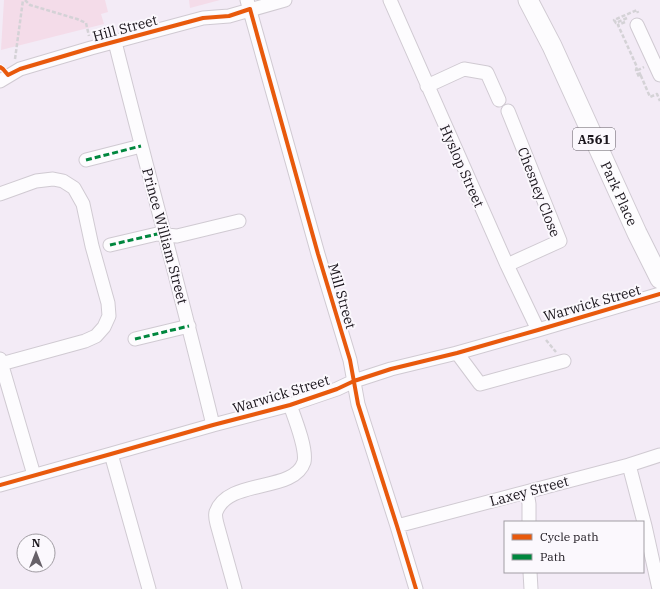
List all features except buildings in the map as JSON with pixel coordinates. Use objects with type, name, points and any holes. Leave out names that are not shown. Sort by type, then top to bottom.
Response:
[{"type":"highway","name":"Park Place","points":[[528,0],[552,46],[637,233],[660,278]]},
{"type":"street","name":"Hill Street","points":[[0,81],[20,69],[91,48],[203,18],[229,16],[249,5],[285,0]]},
{"type":"street","name":"Hyslop Street","points":[[390,0],[507,265],[538,330]]},
{"type":"street","name":"Mill Street","points":[[249,5],[316,246],[350,360],[358,404],[416,589]]},
{"type":"street","points":[[637,24],[660,75]]},
{"type":"street","name":"Prince William Street","points":[[116,42],[213,425]]},
{"type":"street","points":[[427,86],[464,69],[487,73],[500,100]]},
{"type":"street","name":"Chesney Close","points":[[507,265],[560,241],[508,112]]},
{"type":"street","points":[[86,160],[142,146]]},
{"type":"street","points":[[0,194],[36,181],[53,179],[63,181],[74,188],[83,204],[92,246],[108,303],[109,316],[104,327],[96,336],[85,341],[1,361],[34,475]]},
{"type":"street","points":[[110,245],[156,234],[176,236],[239,221]]},
{"type":"street","name":"Warwick Street","points":[[0,484],[290,405],[391,369],[538,330],[660,294]]},
{"type":"street","points":[[135,339],[189,326]]},
{"type":"street","points":[[456,352],[480,384],[564,361]]},
{"type":"street","points":[[235,589],[217,524],[216,513],[220,505],[228,497],[241,491],[286,479],[298,472],[304,462],[305,451],[290,405]]},
{"type":"street","points":[[111,454],[149,589]]},
{"type":"street","name":"Laxey Street","points":[[397,526],[629,465],[660,455]]},
{"type":"street","points":[[629,465],[644,521]]},
{"type":"street","points":[[527,492],[529,521]]},
{"type":"street","points":[[644,522],[659,589]]},
{"type":"street","points":[[530,573],[531,589]]},
{"type":"path","points":[[24,0],[30,5],[86,23],[91,48]]},
{"type":"path","points":[[13,72],[24,0]]},
{"type":"path","points":[[618,25],[637,67],[636,70],[639,77],[641,76]]},
{"type":"path","points":[[638,70],[650,97],[657,94],[660,101]]},
{"type":"path","points":[[538,330],[564,361]]},
{"type":"shaded area","points":[[4,0],[105,0],[108,12],[101,14],[104,24],[1,50]]},
{"type":"shaded area","points":[[189,0],[220,0],[190,8]]},
{"type":"marked path","points":[[86,160],[141,146]]},
{"type":"marked path","points":[[110,245],[157,234],[165,235]]},
{"type":"marked path","points":[[135,339],[189,326]]},
{"type":"cycle path","points":[[0,67],[8,75],[20,69],[91,48],[203,18],[229,16],[250,9],[318,254],[350,360],[358,404],[416,589]]},
{"type":"cycle path","points":[[0,485],[290,405],[391,369],[457,353],[660,294]]}]
